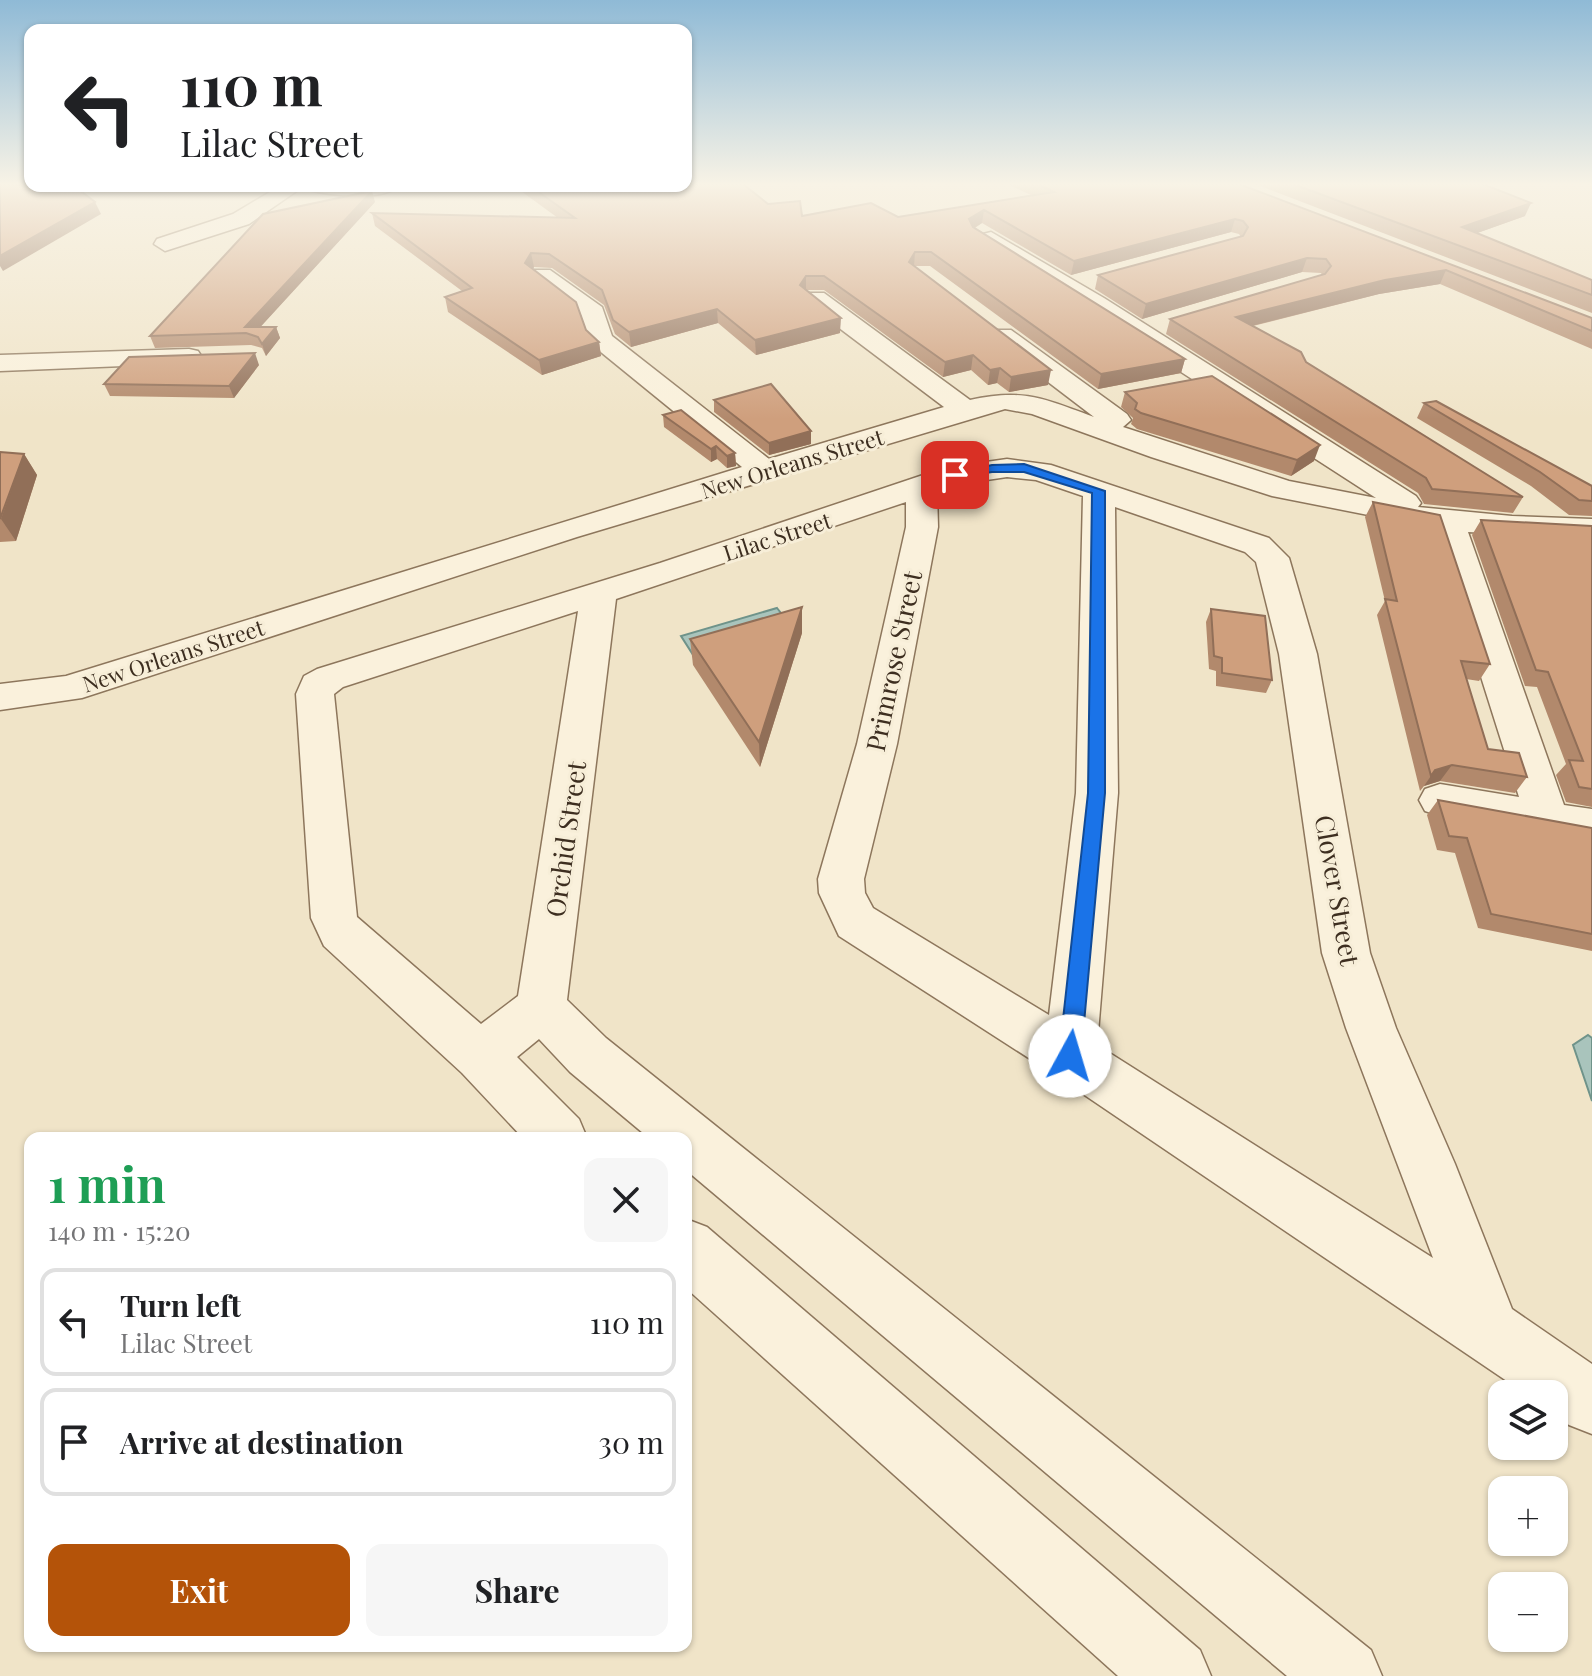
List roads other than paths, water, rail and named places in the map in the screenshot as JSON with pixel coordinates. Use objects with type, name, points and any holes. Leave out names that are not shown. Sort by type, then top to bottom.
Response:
[{"type":"street","points":[[1030,262],[1438,519],[1547,818]]},
{"type":"street","points":[[542,275],[593,312],[600,339],[765,471]]},
{"type":"street","points":[[1069,286],[1098,278]]},
{"type":"street","points":[[815,298],[965,410]]},
{"type":"street","points":[[982,320],[1162,451]]},
{"type":"street","points":[[1141,330],[1170,322]]},
{"type":"street","points":[[0,363],[220,357]]},
{"type":"street","points":[[1182,385],[1212,379]]},
{"type":"street","points":[[1091,401],[1121,396]]},
{"type":"street","name":"New Orleans Street","points":[[0,697],[68,689],[588,570],[622,513],[965,410],[1005,401],[1038,406],[1162,451],[1283,489],[1438,519],[1577,529]]},
{"type":"street","name":"Lilac Street","points":[[480,1056],[351,944],[334,918],[315,694],[318,685],[588,570],[921,487],[955,475],[1007,468],[1040,471],[1246,541]]},
{"type":"street","name":"Primrose Street","points":[[921,487],[922,527],[877,744],[841,879],[848,911],[856,922],[1070,1056],[1489,1330],[1592,1402]]},
{"type":"street","points":[[1070,1056],[1097,793],[1099,491]]},
{"type":"street","points":[[1518,496],[1577,529]]},
{"type":"street","name":"Orchid Street","points":[[541,1007],[588,570],[622,513]]},
{"type":"street","name":"Clover Street","points":[[1246,541],[1257,545],[1272,558],[1298,654],[1346,953],[1371,1028],[1427,1164],[1489,1330]]},
{"type":"street","points":[[1440,800],[1592,826]]},
{"type":"street","points":[[554,1132],[480,1056],[541,1007],[588,1055],[682,1132]]},
{"type":"street","points":[[692,1140],[1345,1676]]},
{"type":"street","points":[[692,1253],[1174,1676]]},
{"type":"water","points":[[777,608],[796,632],[697,661],[681,636]]},
{"type":"water","points":[[1588,1035],[1592,1038],[1592,1101],[1573,1045]]}]
